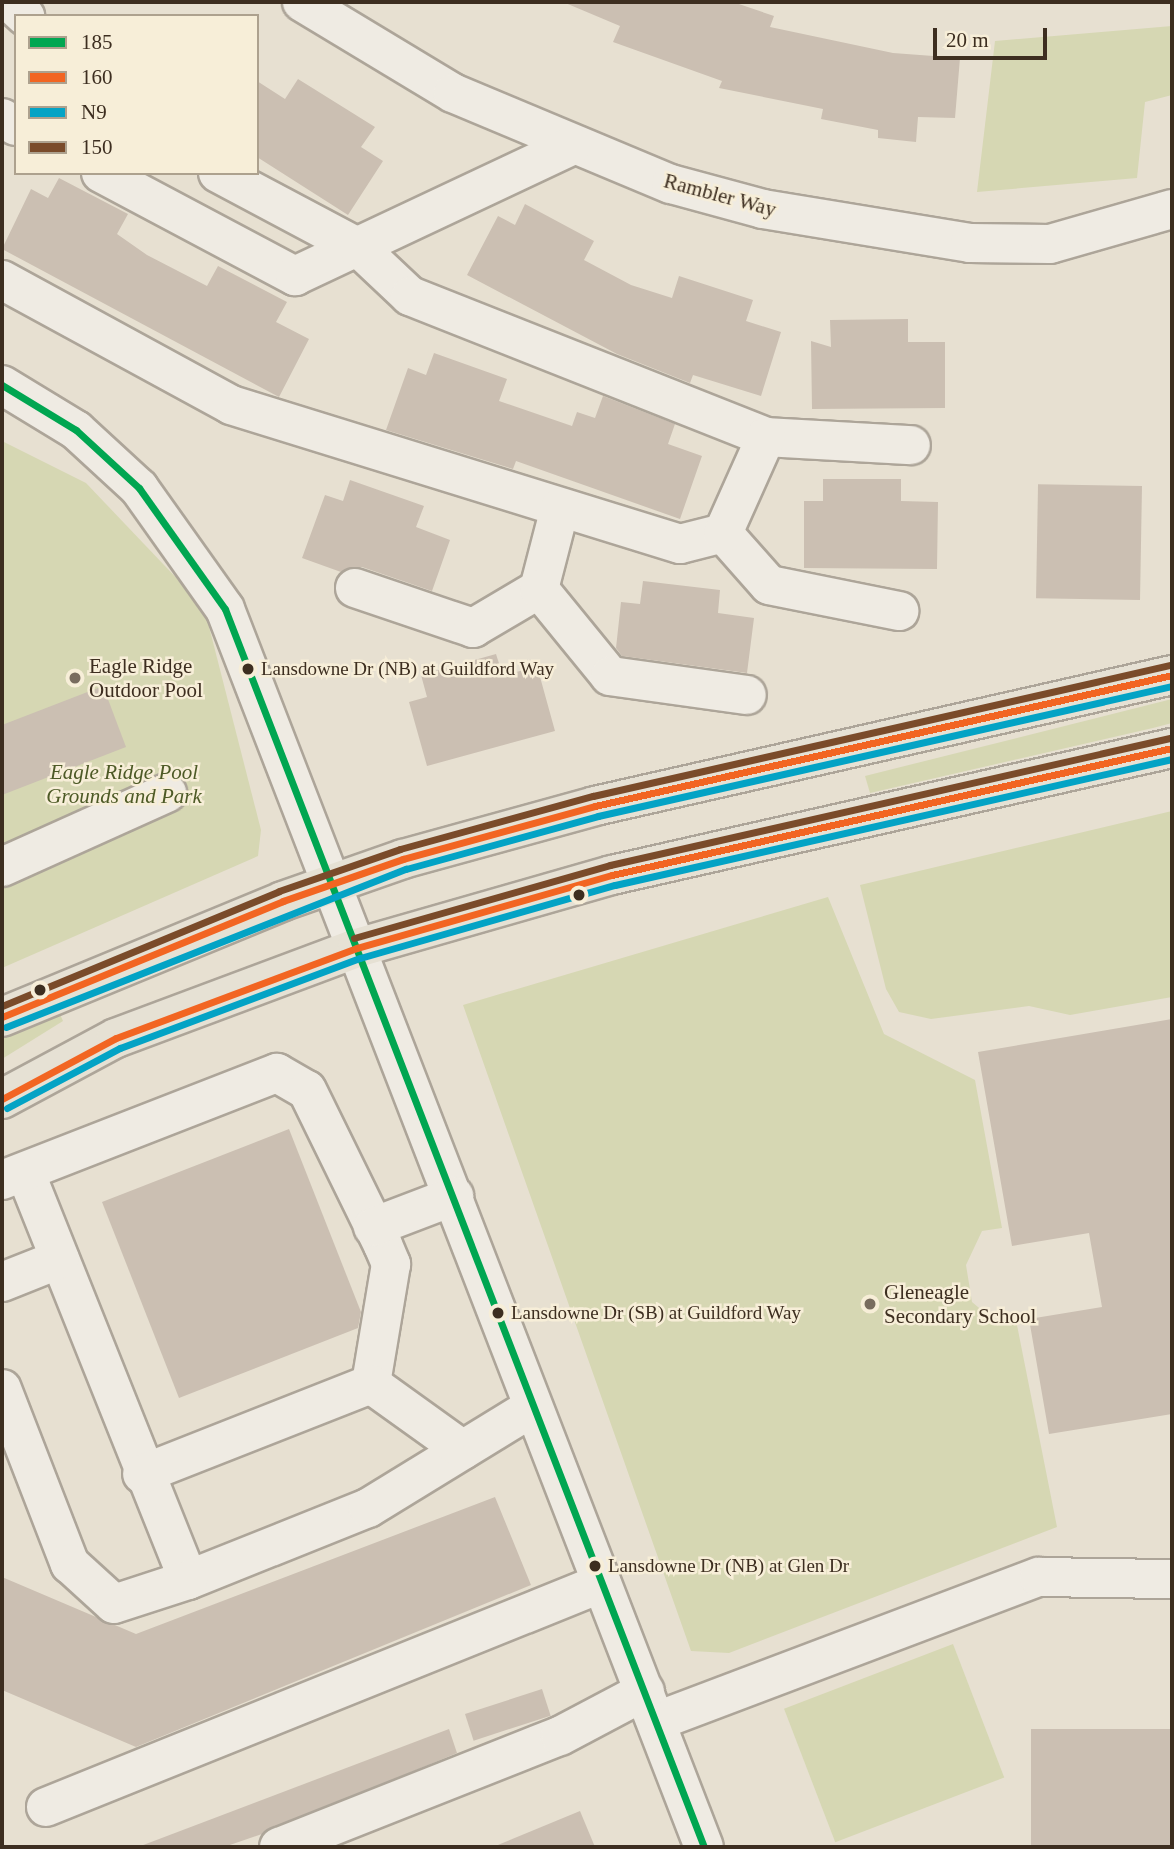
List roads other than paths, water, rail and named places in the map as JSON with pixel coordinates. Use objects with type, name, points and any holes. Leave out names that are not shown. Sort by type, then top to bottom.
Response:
[{"type":"main road","points":[[2,1017],[334,882],[595,806],[1172,675]]},
{"type":"main road","points":[[2,1099],[116,1038],[357,948],[612,875],[1172,748]]},
{"type":"street","points":[[10,2],[23,14]]},
{"type":"street","name":"Rambler Way","points":[[302,2],[392,61],[571,146],[671,184],[763,209],[970,243],[1050,244],[1172,209]]},
{"type":"street","points":[[105,175],[295,276],[571,146]]},
{"type":"street","points":[[222,175],[359,248],[410,296],[766,437],[911,445]]},
{"type":"street","points":[[2,280],[231,405],[680,544],[723,533]]},
{"type":"street","points":[[2,385],[43,405],[85,438],[139,488],[194,560],[225,609],[334,882],[357,948],[704,1847]]},
{"type":"street","points":[[723,533],[766,437]]},
{"type":"street","points":[[355,588],[473,628],[540,589],[560,508]]},
{"type":"street","points":[[723,533],[769,585],[899,611]]},
{"type":"street","points":[[540,589],[610,676],[747,695]]},
{"type":"street","points":[[2,867],[167,793]]},
{"type":"street","points":[[188,1580],[142,1474],[60,1259],[14,1177],[277,1073],[307,1090],[391,1264],[371,1384]]},
{"type":"street","points":[[373,1227],[454,1196]]},
{"type":"street","points":[[2,1282],[60,1259]]},
{"type":"street","points":[[371,1384],[463,1450]]},
{"type":"street","points":[[142,1474],[371,1384]]},
{"type":"street","points":[[2,1389],[70,1564],[114,1604],[188,1580],[368,1508],[533,1407]]},
{"type":"street","points":[[279,1847],[560,1736],[1039,1577],[1172,1579]]},
{"type":"street","points":[[46,1807],[602,1583]]},
{"type":"place","name":"Lansdowne Dr (NB) at Guildford Way","points":[[248,669]]},
{"type":"place","name":"Eagle Ridge Outdoor Pool","points":[[75,678]]},
{"type":"place","name":"Gleneagle Secondary School","points":[[870,1304]]},
{"type":"place","name":"Lansdowne Dr (SB) at Guildford Way","points":[[498,1313]]},
{"type":"place","name":"Lansdowne Dr (NB) at Glen Dr","points":[[595,1566]]},
{"type":"park label","name":"Eagle Ridge Pool Grounds and Park","points":[[124,784]]}]
